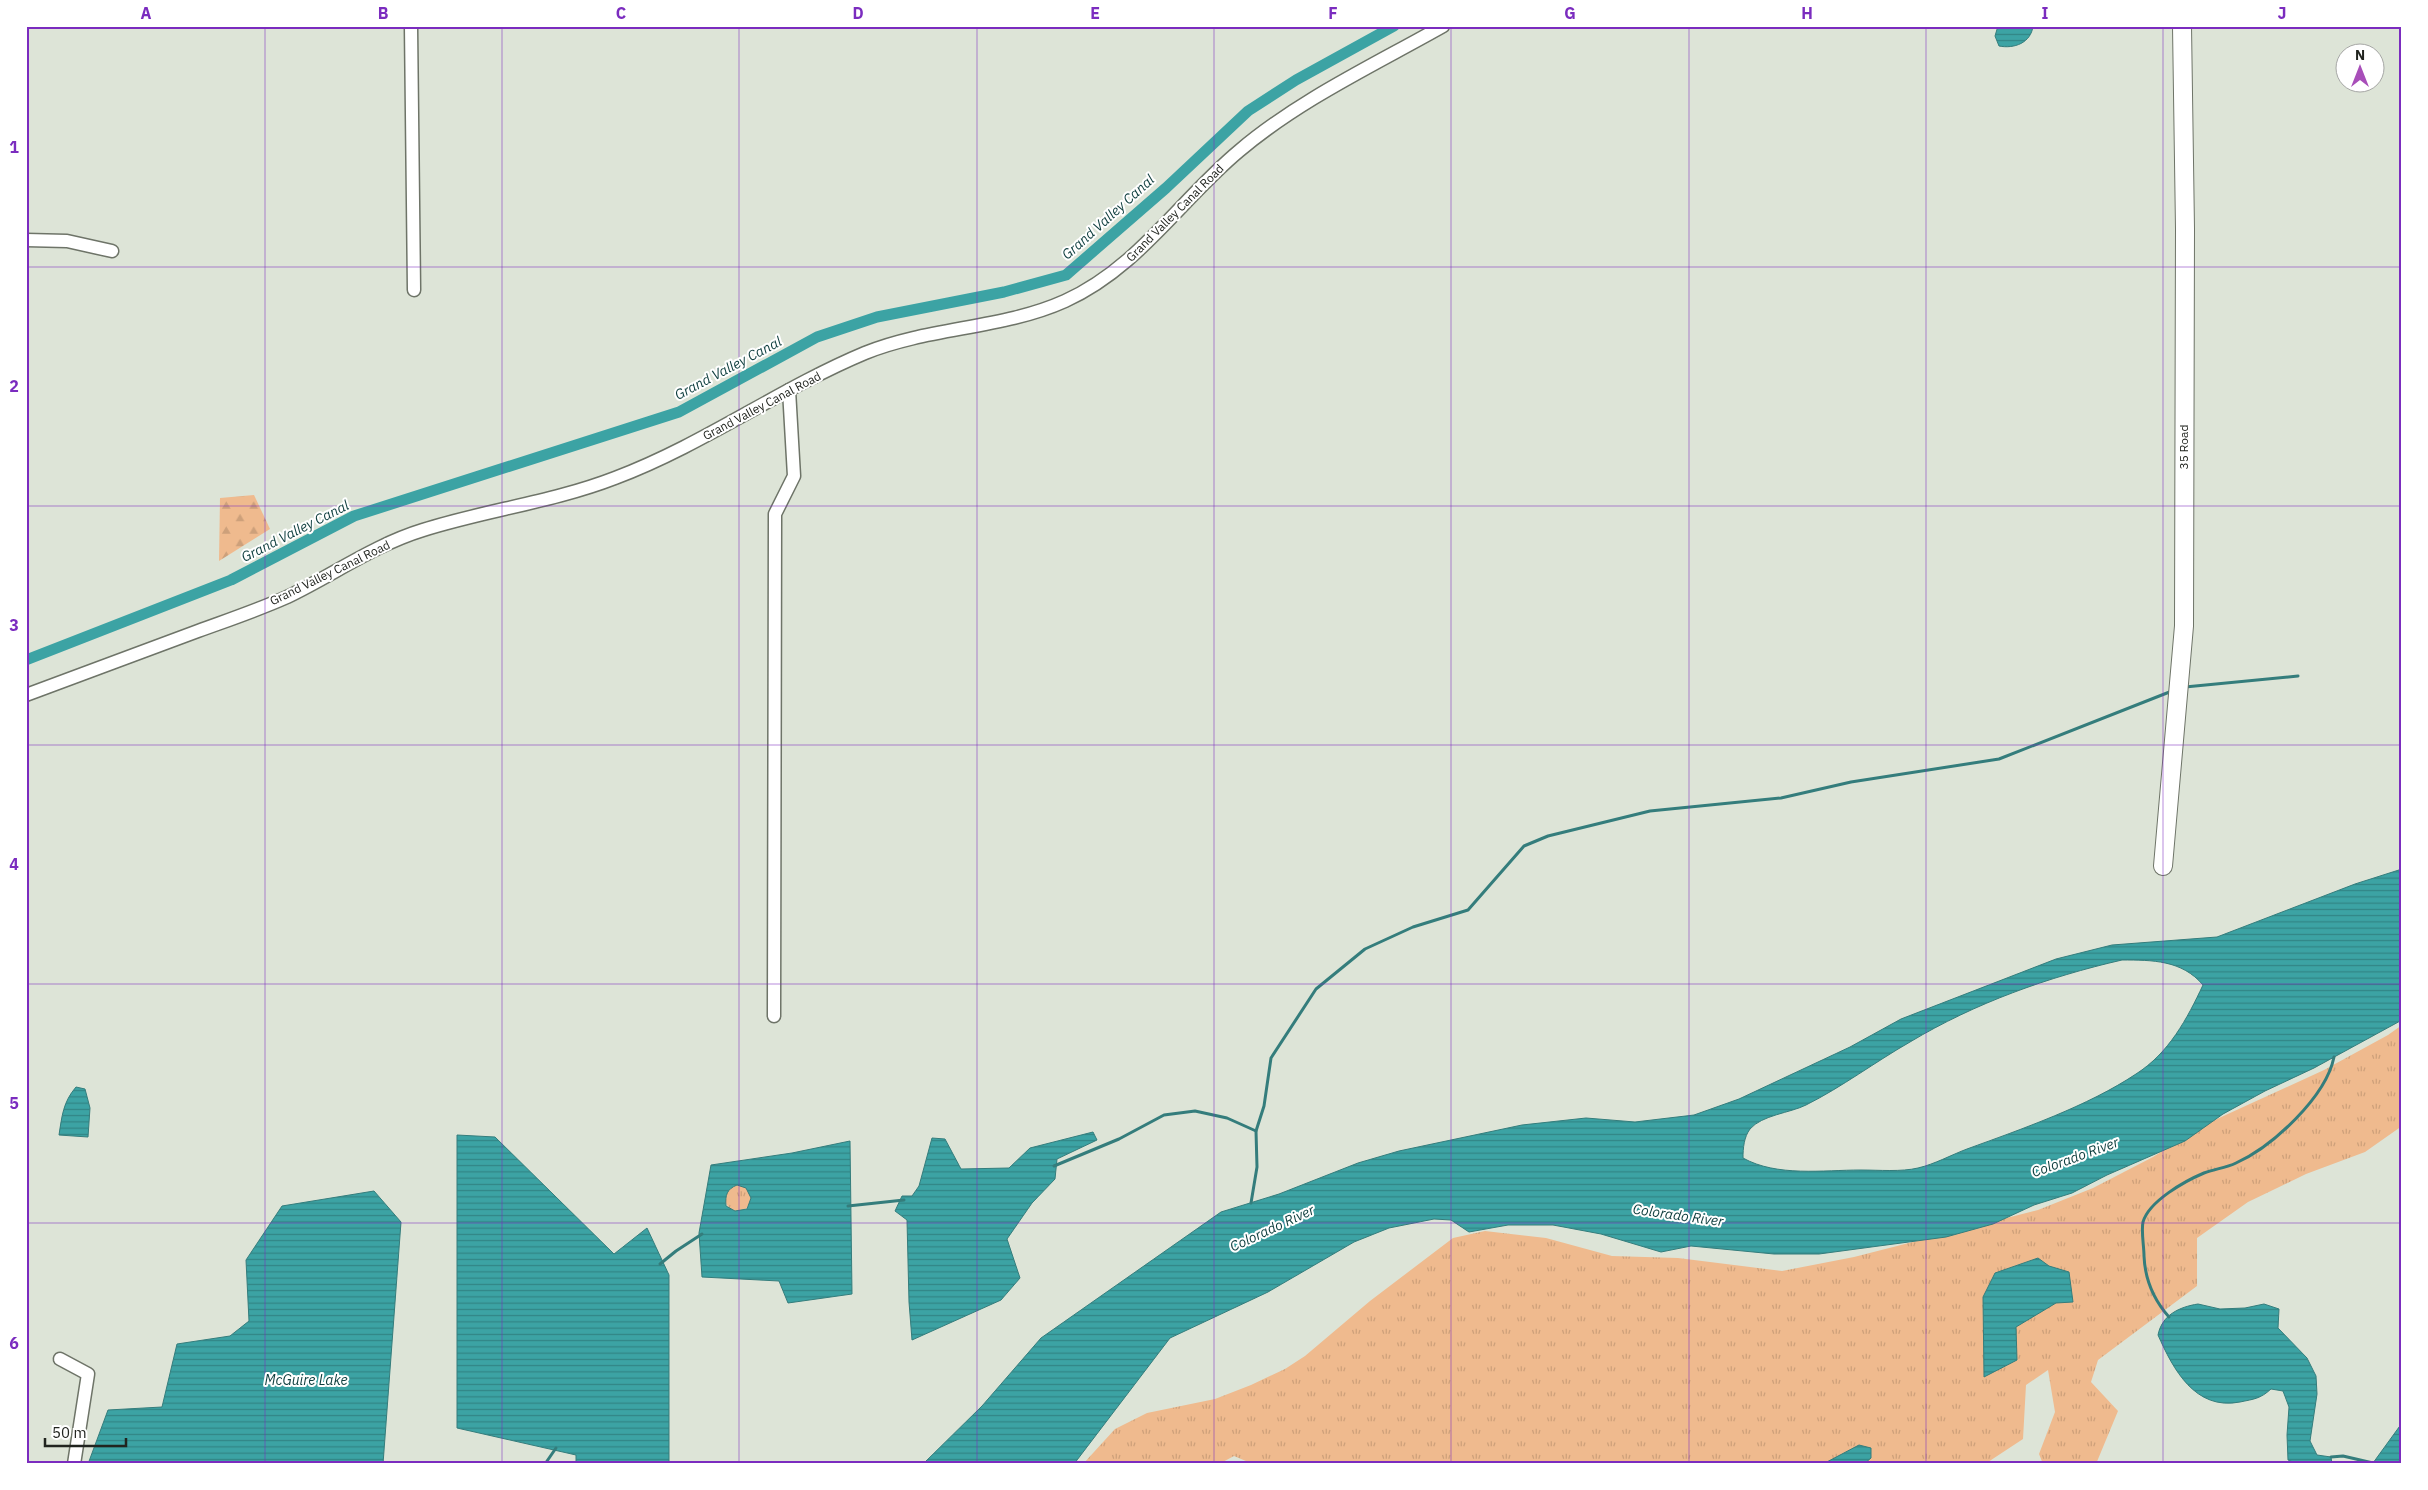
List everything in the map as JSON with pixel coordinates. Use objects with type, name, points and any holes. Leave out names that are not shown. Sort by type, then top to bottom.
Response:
[{"type":"street","points":[[411,26],[414,290]]},
{"type":"street","name":"Grand Valley Canal Road","points":[[26,695],[288,596],[371,551],[423,530],[553,498],[616,478],[697,442],[789,390],[866,353],[935,332],[1010,318],[1064,302],[1123,265],[1152,239],[1237,152],[1285,116],[1443,26]]},
{"type":"street","name":"35 Road","points":[[2163,866],[2184,626],[2185,229],[2182,26]]},
{"type":"street","points":[[26,240],[67,241],[112,251]]},
{"type":"street","points":[[774,1016],[775,514],[794,476],[789,390]]},
{"type":"street","points":[[60,1359],[88,1374],[74,1464]]},
{"type":"green space","points":[[254,495],[270,529],[219,561],[220,498]]},
{"type":"green space","points":[[2402,1025],[2402,1126],[2365,1152],[2306,1174],[2248,1202],[2197,1238],[2197,1286],[2098,1360],[2091,1382],[2118,1411],[2096,1464],[2043,1464],[2039,1454],[2055,1412],[2048,1370],[2026,1385],[2023,1439],[1985,1464],[1253,1464],[1234,1456],[1219,1464],[1083,1464],[1115,1429],[1147,1413],[1215,1399],[1285,1369],[1305,1356],[1370,1301],[1453,1238],[1485,1231],[1546,1238],[1612,1256],[1678,1258],[1782,1271],[1854,1257],[2038,1210],[2093,1188],[2153,1157],[2206,1124],[2324,1070],[2388,1035]]},
{"type":"green space","points":[[738,1185],[747,1189],[751,1198],[747,1207],[738,1211],[729,1207],[725,1198],[729,1189]]},
{"type":"green space","points":[[427,1462],[570,1463],[570,1464],[427,1464]]},
{"type":"water","points":[[1998,26],[2033,26],[2029,37],[2021,44],[2005,47],[1999,46],[1995,36]]},
{"type":"water","name":"Colorado River","points":[[2402,869],[2402,1020],[2314,1068],[2265,1091],[2223,1114],[2185,1141],[2107,1175],[2072,1193],[2034,1205],[1993,1224],[1946,1237],[1819,1254],[1774,1254],[1691,1246],[1661,1252],[1601,1234],[1553,1225],[1508,1225],[1469,1232],[1451,1220],[1434,1219],[1389,1228],[1354,1242],[1268,1292],[1170,1338],[1074,1464],[923,1464],[982,1406],[1041,1338],[1221,1212],[1279,1194],[1358,1163],[1399,1151],[1522,1125],[1586,1118],[1635,1122],[1694,1115],[1739,1099],[1850,1047],[1901,1019],[2056,959],[2112,945],[2217,937],[2355,884]],"holes":[[[2122,960],[2155,961],[2176,966],[2195,977],[2203,985],[2176,1034],[2148,1066],[2117,1086],[2076,1107],[1918,1168],[1800,1171],[1770,1168],[1743,1158],[1746,1136],[1755,1124],[1769,1117],[1806,1105],[1897,1050],[1960,1015],[1986,1003],[2067,974]]]},
{"type":"water","points":[[76,1087],[85,1089],[90,1108],[88,1137],[59,1135],[62,1115]]},
{"type":"water","points":[[1093,1132],[1097,1140],[1057,1159],[1055,1179],[1032,1203],[1007,1239],[1020,1278],[1001,1300],[912,1340],[907,1220],[895,1211],[902,1196],[912,1196],[919,1186],[932,1138],[945,1139],[961,1169],[1009,1168],[1030,1148]]},
{"type":"water","points":[[457,1135],[495,1137],[614,1254],[647,1228],[669,1275],[669,1464],[576,1464],[576,1455],[457,1428]]},
{"type":"water","points":[[850,1141],[852,1294],[788,1303],[779,1281],[702,1277],[699,1233],[711,1165],[792,1153]],"holes":[[[737,1185],[746,1188],[751,1198],[747,1209],[735,1211],[726,1206],[726,1196],[731,1188]]]},
{"type":"water","name":"McGuire Lake","points":[[374,1191],[401,1222],[383,1464],[88,1464],[108,1410],[162,1407],[177,1344],[230,1336],[249,1321],[246,1260],[282,1206]]},
{"type":"water","points":[[2038,1258],[2049,1266],[2069,1272],[2073,1302],[2056,1303],[2016,1327],[2017,1360],[1984,1377],[1983,1297],[1995,1273]]},
{"type":"water","points":[[2198,1304],[2220,1309],[2245,1308],[2264,1304],[2279,1309],[2278,1328],[2307,1358],[2316,1376],[2317,1394],[2310,1441],[2317,1455],[2331,1457],[2332,1464],[2298,1464],[2288,1460],[2289,1407],[2283,1391],[2271,1389],[2260,1397],[2240,1402],[2224,1403],[2210,1400],[2198,1394],[2188,1385],[2171,1361],[2158,1335],[2163,1322],[2172,1313],[2184,1307]]},
{"type":"water","points":[[2402,1423],[2402,1464],[2373,1464],[2373,1463]]},
{"type":"water","points":[[1859,1445],[1871,1448],[1871,1458],[1864,1464],[1823,1464]]},
{"type":"waterway","name":"Grand Valley Canal","points":[[26,660],[231,580],[354,516],[679,412],[817,337],[877,317],[1004,292],[1066,275],[1166,188],[1248,111],[1296,80],[1394,26]]},
{"type":"waterway","points":[[2185,687],[2298,676]]},
{"type":"waterway","points":[[1251,1203],[1257,1167],[1256,1131],[1264,1106],[1271,1058],[1316,989],[1365,949],[1413,927],[1468,910],[1524,846],[1548,836],[1650,811],[1781,798],[1851,782],[1999,759],[2172,691]]},
{"type":"waterway","points":[[2169,1317],[2154,1296],[2146,1273],[2142,1230],[2147,1214],[2160,1199],[2178,1186],[2204,1173],[2236,1163],[2281,1133],[2309,1104],[2329,1072],[2334,1057]]},
{"type":"waterway","points":[[1054,1166],[1119,1139],[1164,1115],[1195,1111],[1227,1118],[1256,1131]]},
{"type":"waterway","points":[[848,1206],[904,1200]]},
{"type":"waterway","points":[[660,1264],[702,1234]]},
{"type":"waterway","points":[[545,1464],[556,1448]]},
{"type":"waterway","points":[[2331,1457],[2343,1456],[2373,1463]]}]
